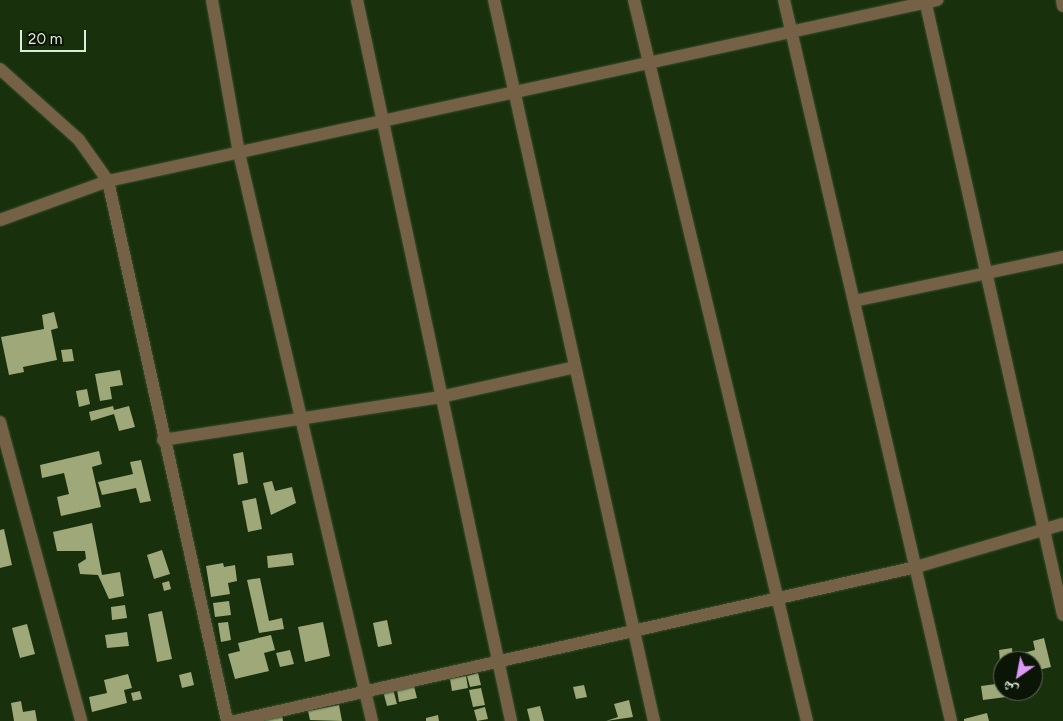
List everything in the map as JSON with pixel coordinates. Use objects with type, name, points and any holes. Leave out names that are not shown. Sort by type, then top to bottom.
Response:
[{"type":"street","points":[[212,0],[240,153],[304,416],[372,721]]},
{"type":"street","points":[[357,0],[495,661],[511,721]]},
{"type":"street","points":[[494,0],[632,629],[654,721]]},
{"type":"street","points":[[634,0],[647,62],[807,721]]},
{"type":"street","points":[[784,0],[951,721]]},
{"type":"street","points":[[1062,0],[1063,6]]},
{"type":"street","points":[[0,220],[108,181],[240,153],[382,118],[514,92],[929,1],[1041,530],[1063,616]]},
{"type":"street","points":[[0,69],[79,140],[108,181],[163,440],[227,721]]},
{"type":"street","points":[[854,300],[1063,257]]},
{"type":"street","points":[[163,440],[304,416],[440,397],[575,367]]},
{"type":"street","points":[[0,422],[81,721]]},
{"type":"street","points":[[235,721],[632,629],[916,567],[1063,524]]},
{"type":"building","points":[[54,312],[58,328],[51,330],[57,360],[23,367],[24,372],[9,375],[1,337],[44,329],[42,315]]},
{"type":"building","points":[[72,349],[74,361],[63,362],[61,350]]},
{"type":"building","points":[[120,370],[123,385],[110,387],[112,399],[100,401],[95,374]]},
{"type":"building","points":[[87,389],[90,404],[79,407],[76,391]]},
{"type":"building","points":[[113,406],[114,410],[129,406],[135,427],[119,431],[114,414],[91,421],[89,412]]},
{"type":"building","points":[[99,451],[102,464],[92,467],[101,507],[61,516],[57,497],[69,494],[64,473],[42,478],[40,465]]},
{"type":"building","points":[[243,452],[248,483],[238,485],[233,454]]},
{"type":"building","points":[[141,460],[151,501],[140,503],[136,488],[102,495],[98,482],[133,474],[130,462]]},
{"type":"building","points":[[272,481],[275,491],[292,487],[296,503],[271,515],[263,483]]},
{"type":"building","points":[[256,498],[262,529],[248,532],[242,501]]},
{"type":"building","points":[[92,523],[102,575],[120,572],[124,596],[109,599],[98,575],[80,574],[78,564],[86,559],[85,551],[57,551],[53,532]]},
{"type":"building","points":[[4,529],[12,565],[0,568],[0,530]]},
{"type":"building","points":[[162,550],[170,574],[154,579],[147,555]]},
{"type":"building","points":[[292,553],[294,565],[268,568],[267,556]]},
{"type":"building","points":[[223,563],[224,567],[235,565],[237,581],[228,583],[230,594],[211,597],[206,566]]},
{"type":"building","points":[[260,578],[269,621],[282,618],[284,629],[259,633],[247,580]]},
{"type":"building","points":[[169,581],[171,589],[164,591],[162,583]]},
{"type":"building","points":[[229,601],[231,615],[215,617],[213,603]]},
{"type":"building","points":[[125,605],[127,618],[112,620],[111,607]]},
{"type":"building","points":[[162,611],[172,659],[157,662],[148,614]]},
{"type":"building","points":[[387,620],[392,644],[378,647],[373,623]]},
{"type":"building","points":[[228,622],[231,640],[221,642],[218,623]]},
{"type":"building","points":[[323,622],[330,656],[305,662],[298,627]]},
{"type":"building","points":[[27,624],[35,654],[20,658],[12,628]]},
{"type":"building","points":[[127,632],[129,646],[107,648],[105,635]]},
{"type":"building","points":[[271,635],[275,650],[264,653],[269,671],[235,679],[228,654],[240,651],[238,643]]},
{"type":"building","points":[[1044,638],[1051,667],[1043,669],[1043,651],[1031,651],[1035,650],[1033,641]]},
{"type":"building","points":[[1012,648],[1012,651],[999,651]]},
{"type":"building","points":[[290,650],[294,664],[280,667],[276,653]]},
{"type":"building","points":[[191,672],[194,685],[182,688],[179,675]]},
{"type":"building","points":[[478,673],[481,685],[470,687],[467,676]]},
{"type":"building","points":[[128,674],[132,688],[124,690],[127,703],[92,712],[89,697],[107,693],[104,680]]},
{"type":"building","points":[[466,676],[468,688],[452,691],[450,679]]},
{"type":"building","points":[[993,684],[993,699],[983,700],[981,686]]},
{"type":"building","points":[[584,685],[587,697],[576,699],[573,687]]},
{"type":"building","points":[[414,686],[417,698],[399,702],[397,690]]},
{"type":"building","points":[[481,688],[485,705],[473,707],[469,690]]},
{"type":"building","points":[[393,689],[397,704],[387,706],[383,691]]},
{"type":"building","points":[[140,691],[142,699],[133,701],[131,693]]},
{"type":"building","points":[[629,700],[633,717],[606,721],[618,717],[614,704]]},
{"type":"building","points":[[21,701],[23,712],[35,710],[37,721],[14,721],[11,703]]},
{"type":"building","points":[[339,705],[342,721],[310,720],[308,711]]},
{"type":"building","points":[[540,706],[544,721],[530,721],[527,709]]},
{"type":"building","points":[[485,707],[488,719],[477,721],[474,710]]},
{"type":"building","points":[[987,713],[989,721],[964,721],[964,719]]},
{"type":"building","points":[[282,714],[283,721],[253,721]]},
{"type":"building","points":[[438,715],[439,721],[426,721],[426,718]]}]
